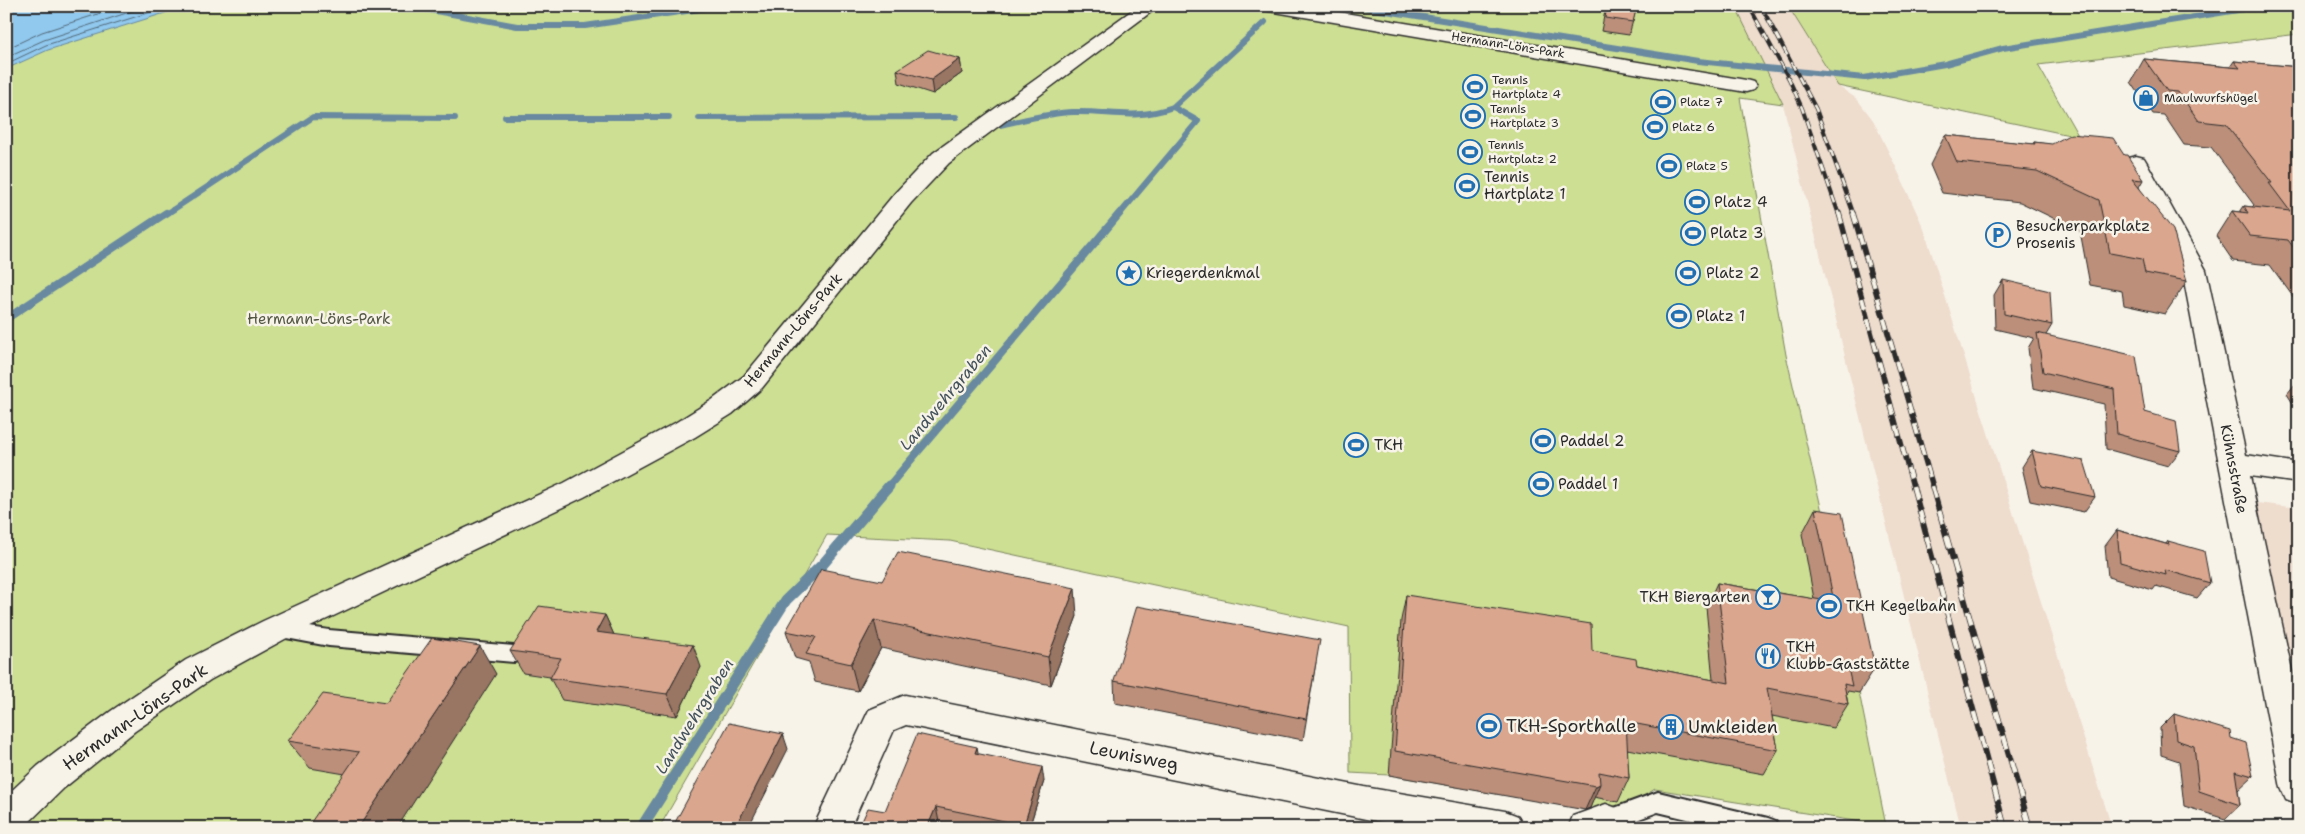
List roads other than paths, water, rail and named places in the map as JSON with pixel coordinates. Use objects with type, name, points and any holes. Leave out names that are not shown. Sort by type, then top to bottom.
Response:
[{"type":"street","name":"Hermann-Löns-Park","points":[[6,820],[51,777],[123,722],[198,670],[274,630],[449,550],[574,490],[685,430],[722,407],[753,382],[903,198],[941,158],[1000,113],[1150,6]]},
{"type":"street","name":"Hermann-Löns-Park","points":[[1269,6],[1746,86]]},
{"type":"street","name":"Kühnsstraße","points":[[2136,163],[2194,270],[2299,788]]},
{"type":"street","points":[[2233,463],[2299,473]]},
{"type":"street","name":"Leunisweg","points":[[830,828],[881,720],[906,710],[1364,803],[1505,828]]},
{"type":"lane","points":[[274,630],[328,638],[514,654]]},
{"type":"lane","points":[[1596,824],[1658,802],[1768,828]]},
{"type":"water","points":[[6,6],[187,6],[48,50],[6,69]]},
{"type":"waterway","points":[[408,6],[517,26],[585,26],[720,6]]},
{"type":"waterway","points":[[1355,6],[1698,61],[1864,78],[1945,64],[2003,48],[2244,9],[2291,6]]},
{"type":"waterway","name":"Landwehrgraben","points":[[1173,107],[1265,22]]},
{"type":"waterway","points":[[1000,125],[1036,117],[1073,112],[1146,114],[1173,107]]},
{"type":"waterway","name":"Landwehrgraben","points":[[1119,215],[1198,121],[1173,107]]},
{"type":"waterway","points":[[165,215],[313,117],[455,118]]},
{"type":"waterway","points":[[505,117],[669,117]]},
{"type":"waterway","points":[[699,118],[956,117]]},
{"type":"waterway","points":[[6,319],[166,213]]},
{"type":"waterway","name":"Landwehrgraben","points":[[888,487],[1120,213]]},
{"type":"waterway","name":"Landwehrgraben","points":[[641,828],[786,600],[823,564],[889,486]]},
{"type":"railway","points":[[1749,6],[1789,79],[1802,108],[1839,215]]},
{"type":"railway","points":[[1761,6],[1816,109],[1854,215]]},
{"type":"railway","points":[[1839,213],[1913,487]]},
{"type":"railway","points":[[1853,213],[1933,487]]},
{"type":"railway","points":[[1913,486],[2005,828]]},
{"type":"railway","points":[[1932,486],[2030,828]]},
{"type":"place","name":"Tennis Hartplatz 4","points":[[1475,87]]},
{"type":"place","name":"Maulwurfshügel","points":[[2146,98]]},
{"type":"place","name":"Platz 7","points":[[1663,102]]},
{"type":"place","name":"Tennis Hartplatz 3","points":[[1473,116]]},
{"type":"place","name":"Platz 6","points":[[1655,127]]},
{"type":"place","name":"Tennis Hartplatz 2","points":[[1470,152]]},
{"type":"place","name":"Platz 5","points":[[1669,166]]},
{"type":"place","name":"Tennis Hartplatz 1","points":[[1467,186]]},
{"type":"place","name":"Platz 4","points":[[1697,202]]},
{"type":"place","name":"Platz 3","points":[[1693,233]]},
{"type":"place","name":"Besucherparkplatz Prosenis","points":[[1998,235]]},
{"type":"place","name":"Kriegerdenkmal","points":[[1129,273]]},
{"type":"place","name":"Platz 2","points":[[1688,273]]},
{"type":"place","name":"Platz 1","points":[[1679,316]]},
{"type":"place","name":"Paddel 2","points":[[1543,441]]},
{"type":"place","name":"TKH","points":[[1356,445]]},
{"type":"place","name":"Paddel 1","points":[[1541,484]]},
{"type":"place","name":"TKH Biergarten","points":[[1768,597]]},
{"type":"place","name":"TKH Kegelbahn","points":[[1829,606]]},
{"type":"place","name":"TKH Klubb-Gaststätte","points":[[1768,656]]},
{"type":"place","name":"TKH-Sporthalle","points":[[1489,726]]},
{"type":"place","name":"Umkleiden","points":[[1671,727]]}]
